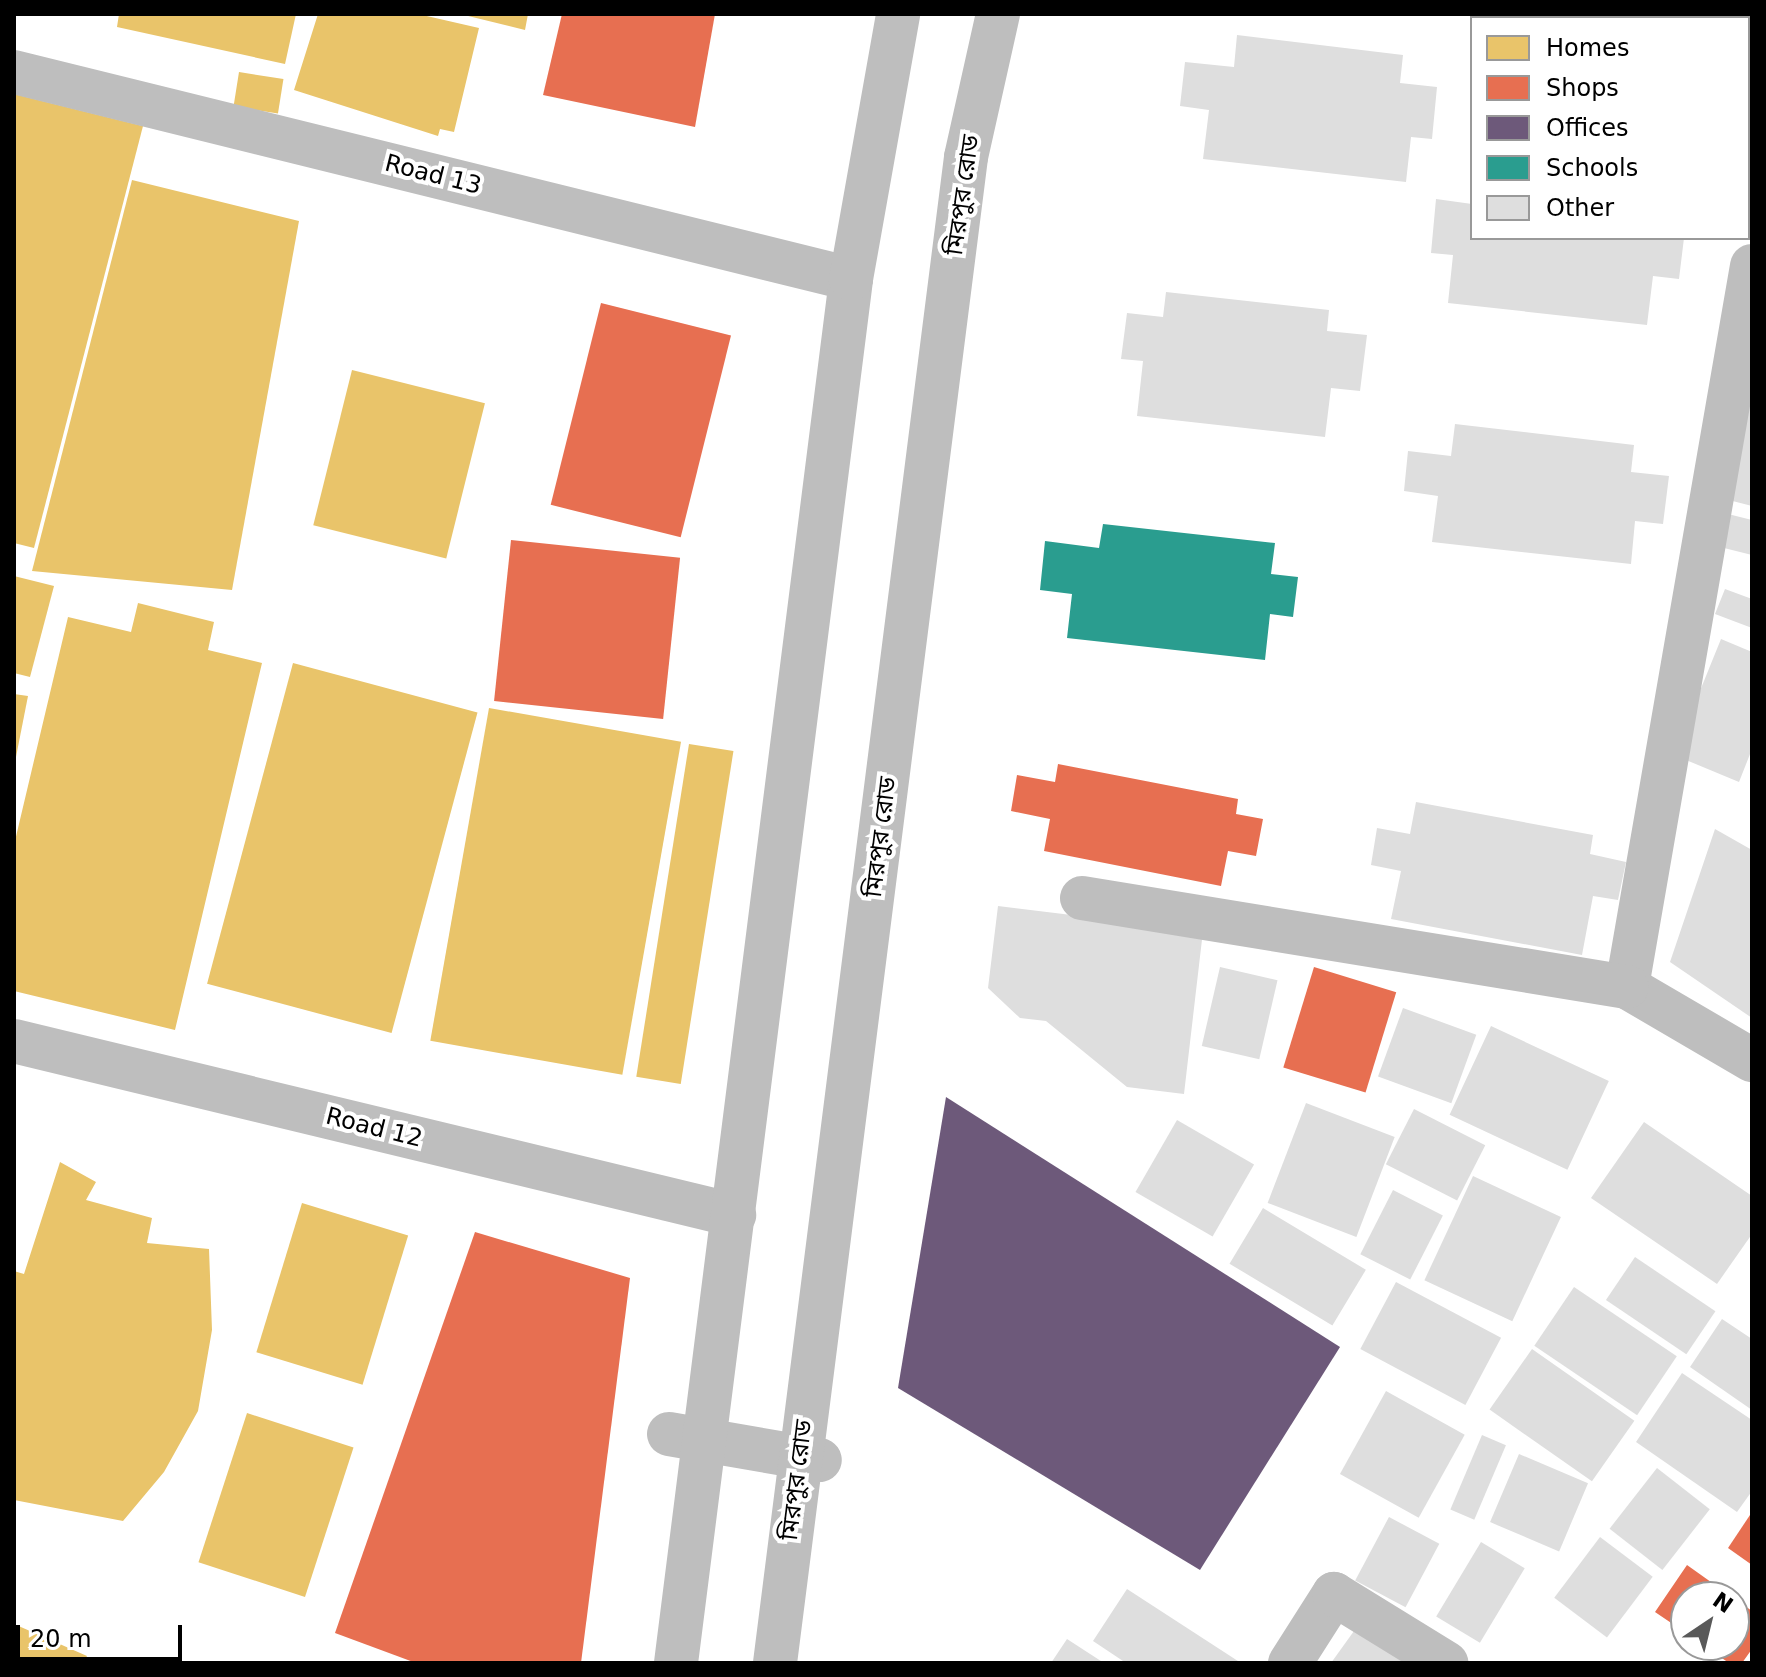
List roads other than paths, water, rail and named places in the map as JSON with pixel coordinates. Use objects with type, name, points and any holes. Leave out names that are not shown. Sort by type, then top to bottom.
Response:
[{"type":"main road","points":[[676,1663],[851,279],[898,14]]},
{"type":"main road","name":"মিরপুর রোড","points":[[775,1663],[966,157],[998,14]]},
{"type":"main road","name":"Road 13","points":[[14,72],[851,279]]},
{"type":"main road","points":[[1627,987],[1752,266]]},
{"type":"main road","points":[[1082,898],[1627,987],[1752,1060]]},
{"type":"main road","name":"Road 12","points":[[14,1041],[734,1215]]},
{"type":"main road","points":[[669,1434],[820,1460]]},
{"type":"main road","points":[[1290,1663],[1334,1594],[1446,1663]]}]
